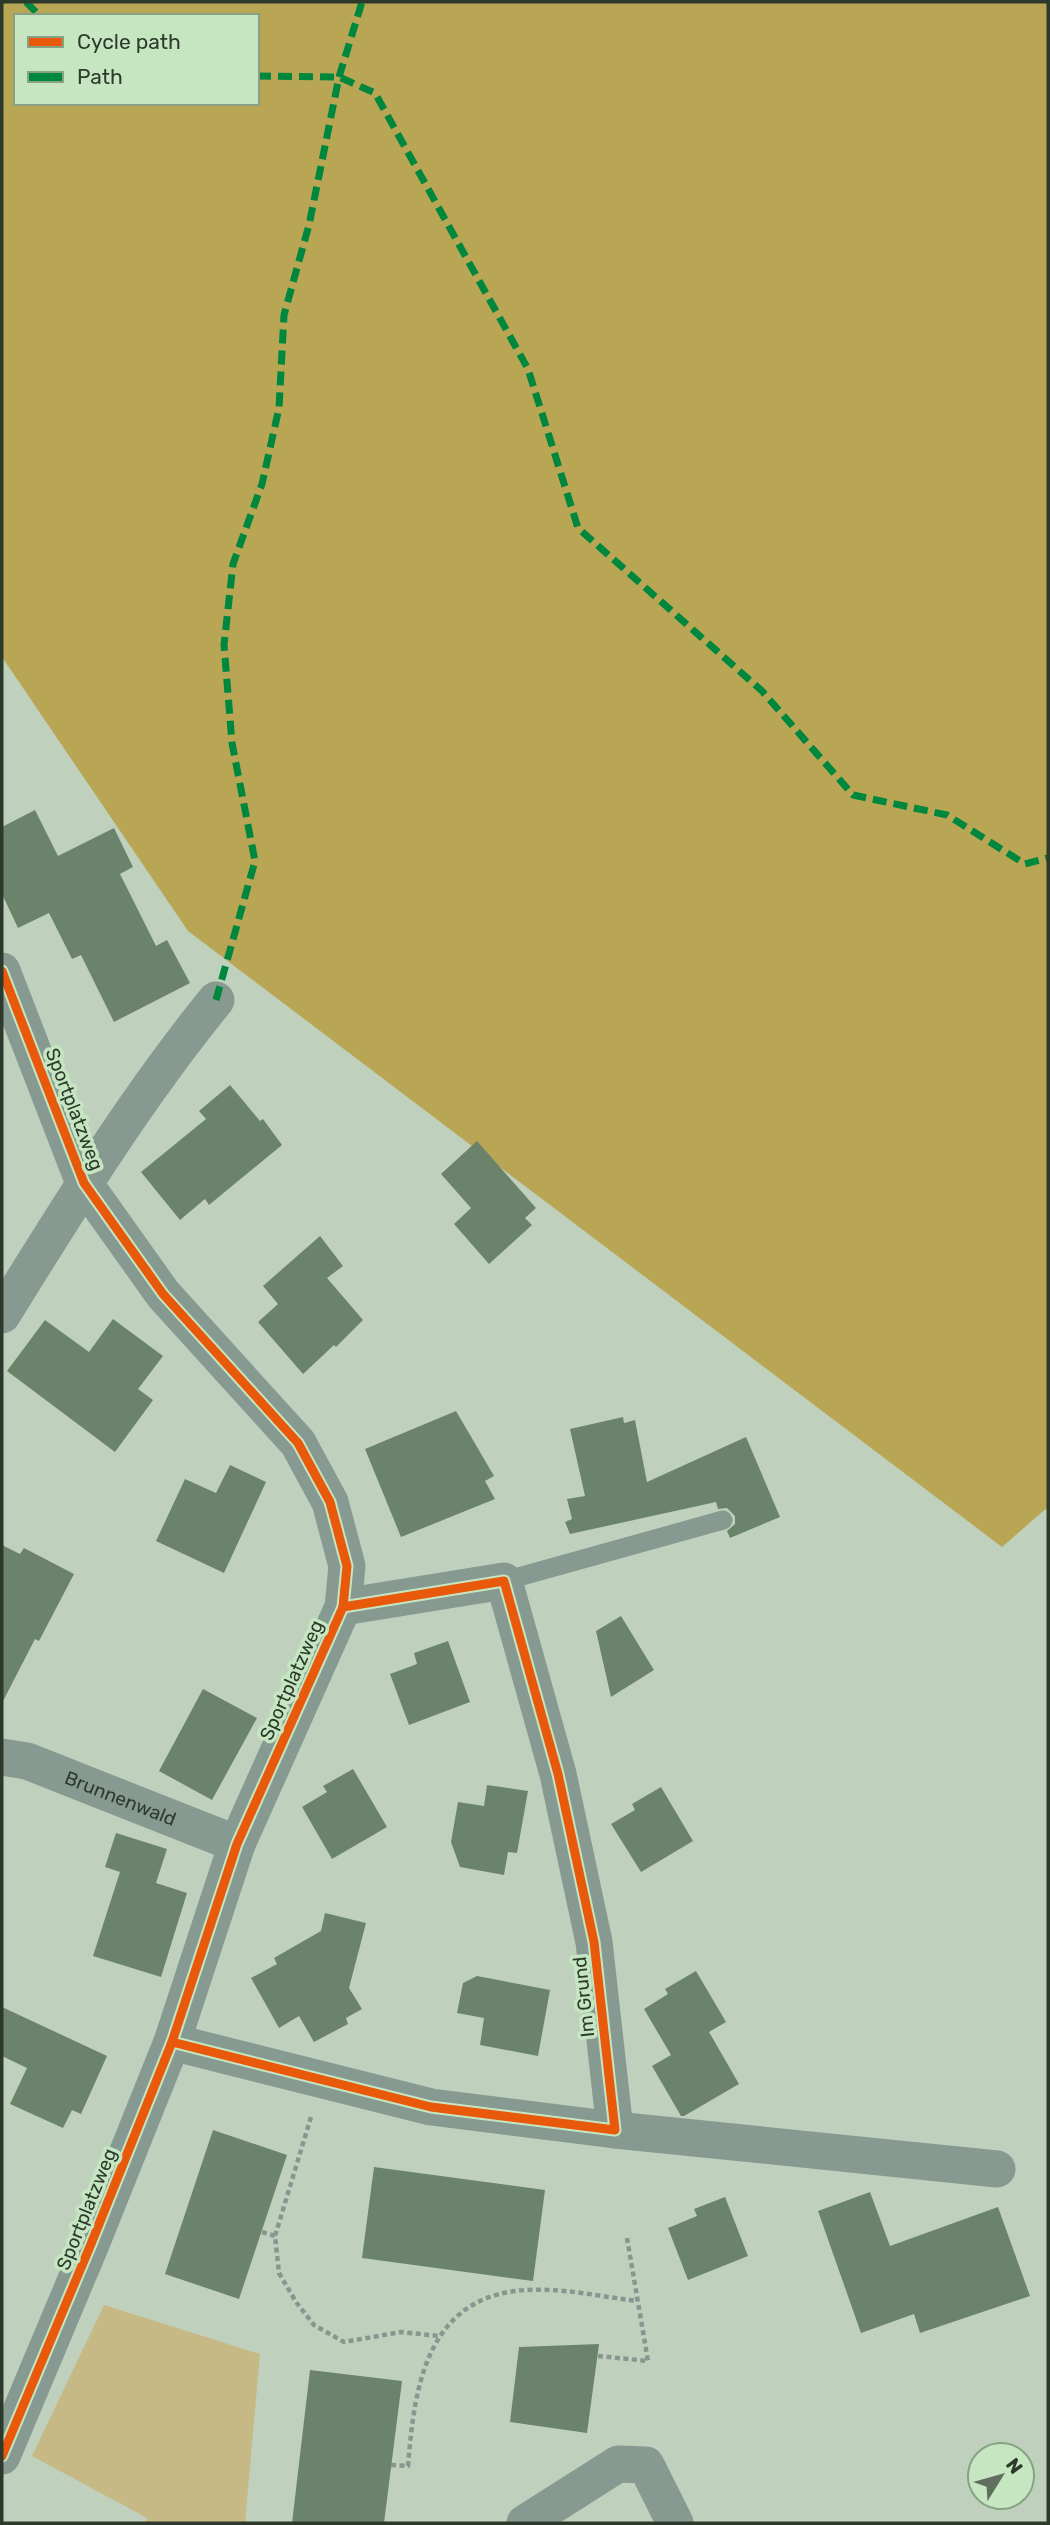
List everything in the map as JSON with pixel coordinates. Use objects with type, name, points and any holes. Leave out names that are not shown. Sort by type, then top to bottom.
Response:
[{"type":"street","name":"Sportplatzweg","points":[[2,971],[84,1183],[163,1294],[298,1443],[330,1503],[347,1566],[343,1607],[237,1844],[172,2042],[2,2456]]},
{"type":"street","name":"Sportplatzweg","points":[[84,1183],[175,1050],[216,1000]]},
{"type":"street","points":[[2,1315],[84,1183]]},
{"type":"street","points":[[343,1607],[504,1581]]},
{"type":"street","name":"Im Grund","points":[[504,1581],[558,1774],[594,1942],[615,2130]]},
{"type":"street","name":"Brunnenwald","points":[[2,1757],[27,1761],[237,1844]]},
{"type":"street","points":[[172,2042],[431,2108],[615,2130],[997,2169]]},
{"type":"street","points":[[525,2523],[618,2464],[646,2465],[675,2523]]},
{"type":"lane","points":[[504,1581],[723,1520]]},
{"type":"path","points":[[323,2080],[275,2236],[279,2273],[314,2325],[344,2342],[401,2332],[439,2336]]},
{"type":"path","points":[[262,2232],[275,2236]]},
{"type":"path","points":[[598,2356],[648,2361],[626,2238]]},
{"type":"path","points":[[391,2465],[408,2466],[412,2417],[427,2358],[439,2336],[466,2309],[496,2295],[515,2291],[553,2291],[637,2301]]},
{"type":"shaded area","points":[[2,2],[1048,2],[1048,1507],[1002,1547],[188,931],[2,657]]},
{"type":"shaded area","points":[[104,2305],[260,2354],[245,2523],[145,2523],[147,2518],[32,2456]]},
{"type":"building","points":[[35,810],[58,856],[114,828],[133,867],[120,874],[156,946],[167,940],[190,983],[114,1022],[81,955],[72,959],[49,913],[18,928],[2,894],[2,827]]},
{"type":"building","points":[[230,1085],[260,1121],[263,1119],[282,1145],[209,1205],[205,1199],[180,1220],[141,1172],[206,1119],[199,1111]]},
{"type":"building","points":[[477,1141],[536,1208],[525,1218],[532,1225],[489,1264],[454,1224],[471,1208],[441,1174]]},
{"type":"building","points":[[320,1236],[343,1266],[327,1278],[363,1320],[303,1374],[258,1322],[278,1304],[263,1286]]},
{"type":"building","points":[[113,1319],[163,1356],[138,1389],[153,1400],[115,1452],[7,1371],[45,1320],[89,1352]]},
{"type":"building","points":[[456,1411],[494,1476],[485,1481],[495,1499],[401,1537],[365,1449]]},
{"type":"building","points":[[623,1417],[624,1423],[635,1420],[647,1482],[746,1437],[780,1517],[730,1538],[727,1531],[735,1524],[735,1516],[727,1508],[718,1509],[716,1502],[570,1534],[565,1522],[572,1519],[567,1499],[585,1496],[570,1429]]},
{"type":"building","points":[[230,1465],[266,1482],[224,1573],[156,1541],[185,1479],[216,1493]]},
{"type":"building","points":[[2,1545],[20,1554],[24,1548],[74,1574],[39,1641],[35,1639],[2,1703]]},
{"type":"building","points":[[621,1616],[654,1670],[611,1697],[596,1631]]},
{"type":"building","points":[[448,1641],[470,1702],[409,1725],[390,1674],[417,1664],[414,1653]]},
{"type":"building","points":[[203,1689],[257,1718],[212,1800],[159,1771]]},
{"type":"building","points":[[353,1769],[387,1827],[332,1859],[302,1807],[327,1792],[323,1786]]},
{"type":"building","points":[[487,1785],[528,1791],[517,1853],[508,1852],[504,1875],[460,1867],[451,1842],[458,1802],[484,1806]]},
{"type":"building","points":[[661,1787],[693,1841],[641,1872],[611,1824],[635,1810],[632,1804]]},
{"type":"building","points":[[116,1833],[167,1849],[156,1883],[187,1893],[161,1977],[93,1956],[120,1872],[105,1867]]},
{"type":"building","points":[[325,1913],[366,1923],[349,1988],[362,2009],[346,2018],[348,2024],[314,2042],[299,2016],[279,2028],[251,1978],[277,1964],[274,1958],[321,1931]]},
{"type":"building","points":[[696,1971],[726,2022],[709,2032],[739,2084],[681,2116],[652,2066],[671,2055],[644,2009],[668,1994],[665,1989]]},
{"type":"building","points":[[477,1976],[550,1990],[538,2056],[480,2045],[484,2018],[457,2013],[463,1983]]},
{"type":"building","points":[[2,2007],[107,2056],[81,2114],[72,2110],[63,2128],[10,2104],[27,2068],[2,2056]]},
{"type":"building","points":[[213,2130],[287,2155],[239,2299],[165,2274]]},
{"type":"building","points":[[374,2167],[545,2190],[533,2281],[362,2258]]},
{"type":"building","points":[[870,2192],[890,2246],[998,2207],[1030,2296],[920,2333],[914,2314],[861,2333],[818,2211]]},
{"type":"building","points":[[725,2197],[748,2256],[688,2280],[668,2228],[697,2216],[694,2209]]},
{"type":"building","points":[[599,2344],[587,2433],[510,2422],[519,2347]]},
{"type":"building","points":[[310,2370],[402,2381],[384,2523],[292,2523]]},
{"type":"marked path","points":[[26,2],[38,14]]},
{"type":"marked path","points":[[216,1000],[255,861],[232,743],[224,645],[233,564],[262,484],[279,408],[284,315],[309,225],[339,77],[362,2]]},
{"type":"marked path","points":[[259,76],[339,77],[375,93],[528,369],[578,528],[762,691],[853,795],[947,815],[1025,864],[1048,858]]},
{"type":"cycle path","points":[[2,971],[84,1183],[163,1294],[298,1443],[330,1502],[347,1566],[343,1607],[237,1844],[172,2042],[2,2456]]},
{"type":"cycle path","points":[[172,2042],[431,2107],[615,2130],[594,1942],[558,1774],[504,1581],[343,1607]]}]
